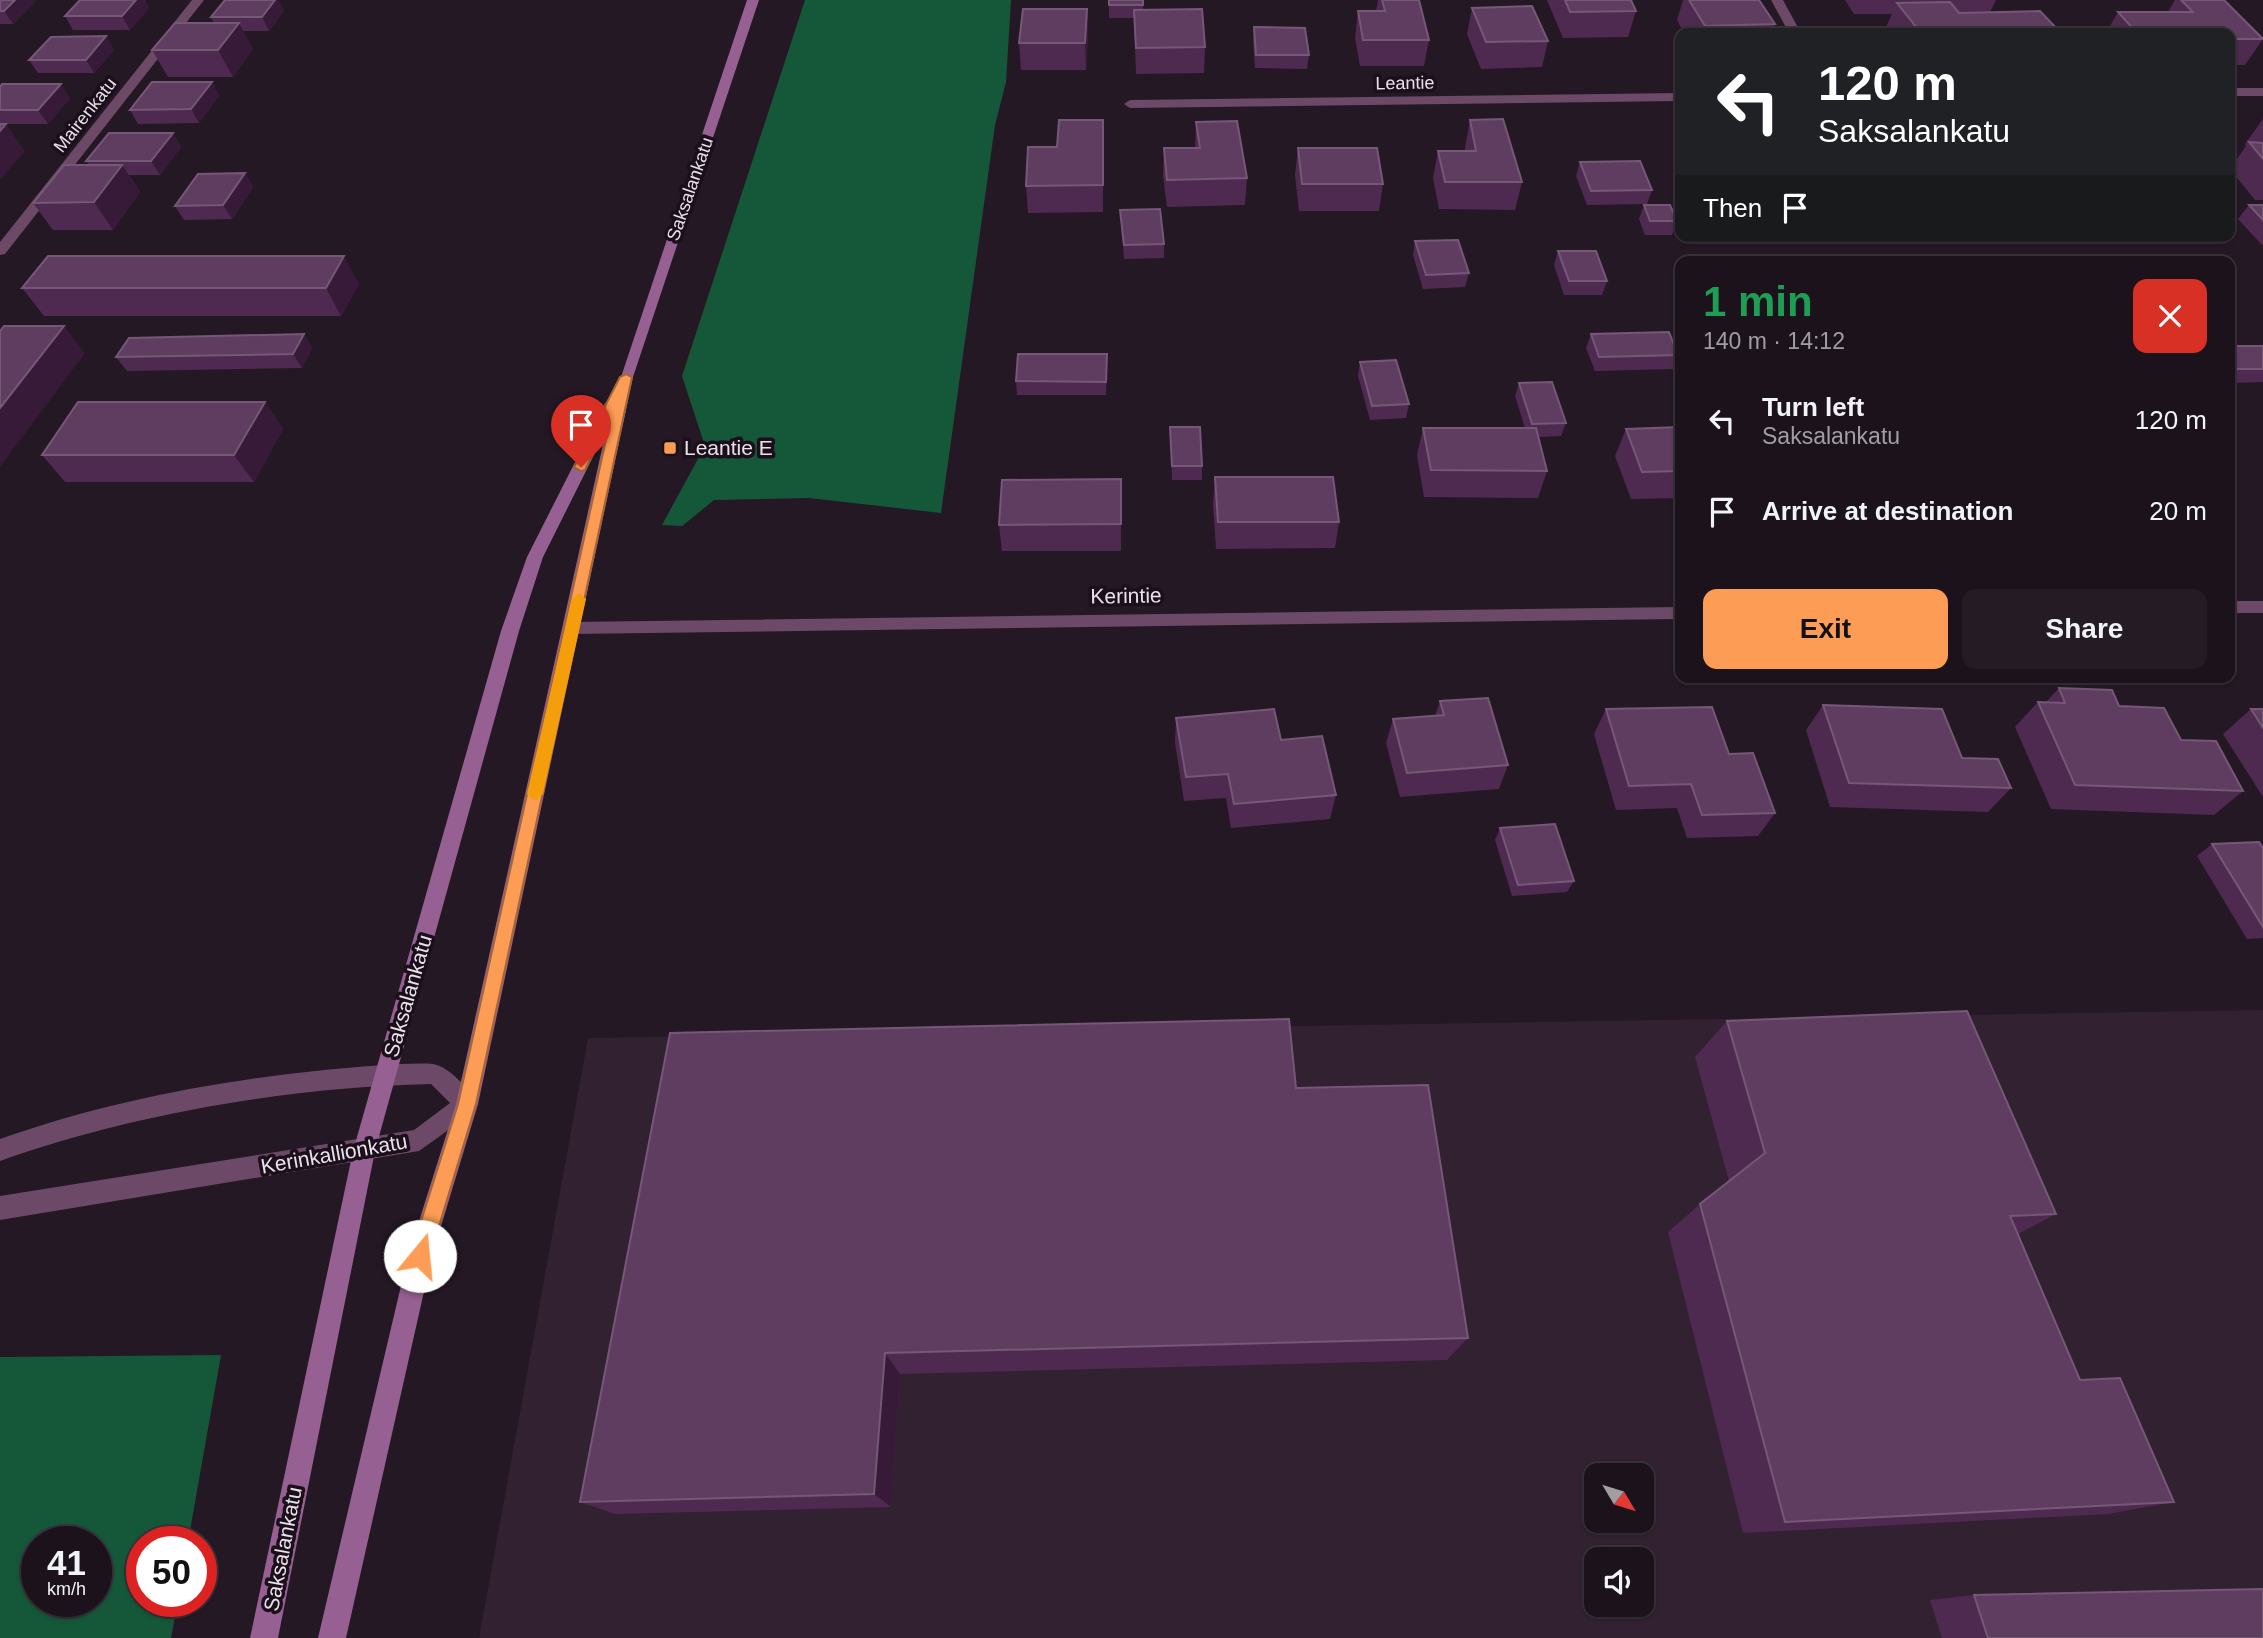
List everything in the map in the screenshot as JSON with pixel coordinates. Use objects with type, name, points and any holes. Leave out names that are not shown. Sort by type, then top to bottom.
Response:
[{"type":"main road","name":"Saksalankatu","points":[[332,1638],[420,1256],[467,1104],[626,377],[754,0]]},
{"type":"main road","name":"Saksalankatu","points":[[264,1638],[364,1151],[514,618],[536,557],[626,377]]},
{"type":"street","name":"Mairenkatu","points":[[0,251],[198,0]]},
{"type":"street","points":[[1777,0],[1793,28]]},
{"type":"street","points":[[2235,92],[2263,92]]},
{"type":"street","name":"Leantie","points":[[1130,104],[1675,97]]},
{"type":"street","points":[[2235,607],[2263,607]]},
{"type":"street","name":"Kerintie","points":[[572,628],[1675,613]]},
{"type":"street","points":[[0,1150],[46,1132],[248,1089],[387,1074],[435,1074],[467,1104]]},
{"type":"street","name":"Kerinkallionkatu","points":[[0,1208],[419,1140],[467,1104]]},
{"type":"shaded area","points":[[2263,1010],[2263,1638],[479,1638],[588,1038]]},
{"type":"green space","points":[[805,0],[1011,0],[1006,82],[995,125],[941,513],[809,498],[714,500],[682,526],[662,525],[705,446],[682,376]]},
{"type":"green space","points":[[221,1355],[191,1526],[126,1526],[126,1617],[175,1617],[171,1638],[0,1638],[0,1357]]},
{"type":"building","points":[[0,0],[15,0],[4,11],[0,11]]},
{"type":"building","points":[[80,0],[136,0],[122,16],[65,16]]},
{"type":"building","points":[[225,0],[275,0],[262,17],[211,17]]},
{"type":"building","points":[[1109,0],[1143,0],[1143,5],[1109,5]]},
{"type":"building","points":[[1382,0],[1419,0],[1429,40],[1363,40],[1358,11],[1385,11]]},
{"type":"building","points":[[1565,0],[1631,0],[1636,11],[1570,12]]},
{"type":"building","points":[[1689,0],[1759,0],[1775,24],[1705,26]]},
{"type":"building","points":[[2181,0],[2224,0],[2263,39],[2235,39],[2235,28],[2132,28],[2118,12],[2193,12]]},
{"type":"building","points":[[1950,2],[1959,13],[2040,11],[2056,28],[1917,28],[1897,3]]},
{"type":"building","points":[[1532,6],[1548,41],[1486,42],[1472,8]]},
{"type":"building","points":[[1023,9],[1087,9],[1085,43],[1019,43]]},
{"type":"building","points":[[1202,9],[1205,47],[1136,48],[1134,10]]},
{"type":"building","points":[[175,23],[239,23],[218,50],[152,50]]},
{"type":"building","points":[[1254,27],[1305,28],[1309,55],[1256,55]]},
{"type":"building","points":[[106,36],[86,60],[29,60],[51,37]]},
{"type":"building","points":[[152,82],[212,82],[191,109],[130,110]]},
{"type":"building","points":[[2,84],[61,84],[38,110],[0,110]]},
{"type":"building","points":[[1503,119],[1522,182],[1445,182],[1438,151],[1476,151],[1470,120]]},
{"type":"building","points":[[1059,120],[1103,120],[1103,185],[1026,186],[1028,147],[1057,147]]},
{"type":"building","points":[[1237,121],[1247,178],[1167,180],[1164,148],[1200,148],[1196,122]]},
{"type":"building","points":[[109,133],[173,133],[151,161],[86,161]]},
{"type":"building","points":[[2249,142],[2263,143],[2263,159]]},
{"type":"building","points":[[1298,148],[1377,148],[1383,184],[1302,184]]},
{"type":"building","points":[[1640,161],[1652,190],[1591,191],[1580,162]]},
{"type":"building","points":[[64,165],[122,165],[94,202],[33,203]]},
{"type":"building","points":[[245,173],[223,205],[175,206],[198,174]]},
{"type":"building","points":[[1644,205],[1670,205],[1675,221],[1650,221]]},
{"type":"building","points":[[2249,205],[2263,205],[2263,220]]},
{"type":"building","points":[[1160,209],[1164,244],[1124,245],[1120,210]]},
{"type":"building","points":[[1458,240],[1469,273],[1426,275],[1415,241]]},
{"type":"building","points":[[1558,251],[1596,251],[1607,281],[1569,281]]},
{"type":"building","points":[[48,256],[344,256],[326,288],[22,288]]},
{"type":"building","points":[[4,326],[64,326],[0,408],[0,331]]},
{"type":"building","points":[[1669,332],[1675,355],[1599,357],[1591,334]]},
{"type":"building","points":[[304,334],[293,354],[116,357],[129,338]]},
{"type":"building","points":[[2235,346],[2263,346],[2263,369],[2235,369]]},
{"type":"building","points":[[1018,354],[1107,354],[1106,382],[1016,381]]},
{"type":"building","points":[[1396,360],[1409,404],[1372,406],[1360,362]]},
{"type":"building","points":[[1552,382],[1566,423],[1532,424],[1519,383]]},
{"type":"building","points":[[78,402],[265,402],[234,455],[42,455]]},
{"type":"building","points":[[1170,427],[1200,427],[1202,466],[1172,466]]},
{"type":"building","points":[[1675,427],[1675,471],[1642,472],[1626,429]]},
{"type":"building","points":[[1423,428],[1536,428],[1547,471],[1431,470]]},
{"type":"building","points":[[1215,477],[1333,477],[1339,522],[1218,522]]},
{"type":"building","points":[[1121,479],[1121,524],[999,525],[1002,480]]},
{"type":"building","points":[[2059,688],[2112,690],[2119,706],[2164,708],[2181,740],[2216,741],[2243,791],[2075,785],[2038,702],[2065,703]]},
{"type":"building","points":[[1488,698],[1508,765],[1407,773],[1393,719],[1444,715],[1440,701]]},
{"type":"building","points":[[1823,705],[1942,709],[1962,758],[1998,759],[2011,788],[1849,783]]},
{"type":"building","points":[[1712,707],[1729,754],[1753,753],[1775,813],[1702,815],[1691,784],[1629,786],[1606,709]]},
{"type":"building","points":[[1274,709],[1281,740],[1322,736],[1336,795],[1234,804],[1228,774],[1186,777],[1176,718]]},
{"type":"building","points":[[2251,709],[2263,709],[2263,728]]},
{"type":"building","points":[[1555,824],[1574,881],[1518,885],[1500,828]]},
{"type":"building","points":[[2259,842],[2263,848],[2263,927],[2212,844]]},
{"type":"building","points":[[1967,1011],[2056,1214],[2010,1216],[2080,1380],[2120,1378],[2174,1502],[1785,1522],[1700,1204],[1765,1153],[1727,1021]]},
{"type":"building","points":[[1289,1019],[1296,1088],[1428,1085],[1468,1338],[885,1353],[874,1494],[580,1502],[670,1033]]},
{"type":"building","points":[[2263,1589],[2263,1638],[1988,1638],[1974,1595]]},
{"type":"slow traffic","points":[[535,794],[579,599]]},
{"type":"place","name":"Leantie E","points":[[670,448]]},
{"type":"route","points":[[420,1256],[467,1104],[626,377],[581,467]]}]
